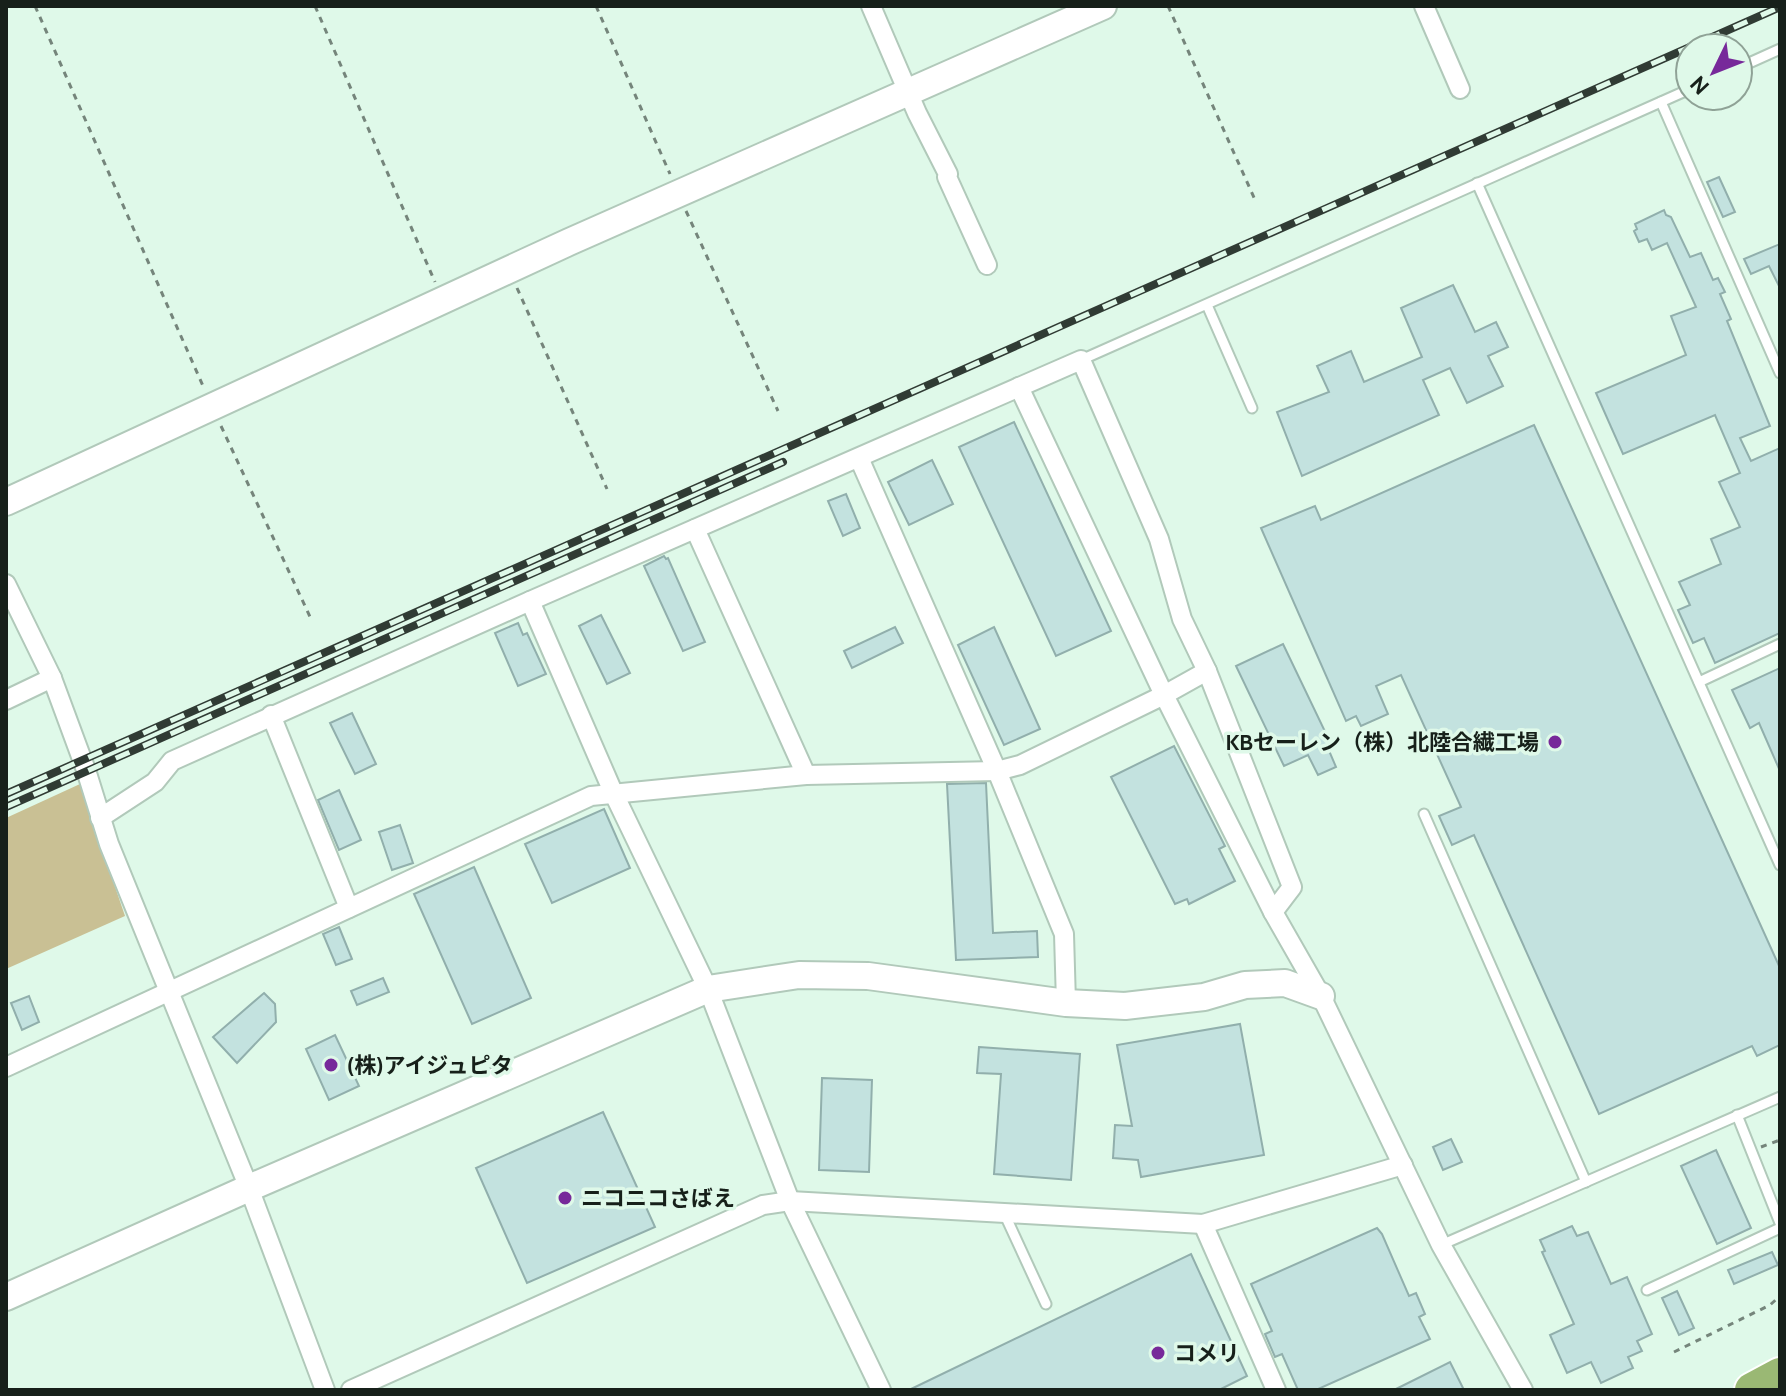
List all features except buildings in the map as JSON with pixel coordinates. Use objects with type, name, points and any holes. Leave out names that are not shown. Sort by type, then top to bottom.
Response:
[{"type":"highway","points":[[1752,1390],[1780,1375]]},
{"type":"street","points":[[871,6],[987,265]]},
{"type":"street","points":[[6,502],[509,269],[1103,6]]},
{"type":"street","points":[[1424,6],[1460,89]]},
{"type":"street","points":[[100,818],[155,782],[172,761],[1081,360],[1159,539],[1182,619],[1207,671],[1292,887],[1273,912]]},
{"type":"street","points":[[1019,387],[1164,695],[1273,912],[1321,996],[1441,1245],[1523,1390]]},
{"type":"street","points":[[859,458],[997,771],[1064,934],[1066,1003]]},
{"type":"street","points":[[695,529],[806,775]]},
{"type":"street","points":[[6,584],[52,678],[100,818],[249,1188],[325,1390]]},
{"type":"street","points":[[530,601],[613,792],[708,989],[790,1201],[881,1390]]},
{"type":"street","points":[[6,1067],[591,796],[806,775],[997,771],[1020,765],[1207,671]]},
{"type":"street","points":[[6,700],[52,678]]},
{"type":"street","points":[[271,715],[349,908]]},
{"type":"street","points":[[6,1297],[708,989],[799,975],[868,976],[1066,1003],[1125,1006],[1204,997],[1245,985],[1285,983],[1321,996]]},
{"type":"street","points":[[351,1390],[763,1205],[790,1201],[1203,1224],[1403,1165]]},
{"type":"street","points":[[1203,1224],[1276,1390]]},
{"type":"lane","points":[[1754,61],[1780,49]]},
{"type":"lane","points":[[1081,360],[1674,96]]},
{"type":"lane","points":[[1661,102],[1780,373]]},
{"type":"lane","points":[[1477,183],[1780,865]]},
{"type":"lane","points":[[1207,305],[1252,408]]},
{"type":"lane","points":[[1699,682],[1780,644]]},
{"type":"lane","points":[[1424,814],[1586,1182]]},
{"type":"lane","points":[[1441,1245],[1780,1097]]},
{"type":"lane","points":[[1647,1290],[1780,1226],[1737,1115]]},
{"type":"lane","points":[[1004,1213],[1046,1304]]},
{"type":"path","points":[[35,6],[212,407],[312,621]]},
{"type":"path","points":[[315,6],[443,300]]},
{"type":"path","points":[[1168,6],[1256,202]]},
{"type":"path","points":[[509,269],[607,489]]},
{"type":"path","points":[[1751,1151],[1780,1140]]},
{"type":"path","points":[[1674,1352],[1770,1305],[1780,1296]]},
{"type":"shaded area","points":[[80,784],[125,916],[6,969],[6,818]]},
{"type":"railway","points":[[6,794],[1780,7]]},
{"type":"railway","points":[[6,807],[783,462]]},
{"type":"place","name":"KBセーレン（株）北陸合繊工場","points":[[1555,742]]},
{"type":"place","name":"(株)アイジュピタ","points":[[331,1065]]},
{"type":"place","name":"ニコニコさばえ","points":[[565,1198]]},
{"type":"place","name":"コメリ","points":[[1158,1353]]}]
